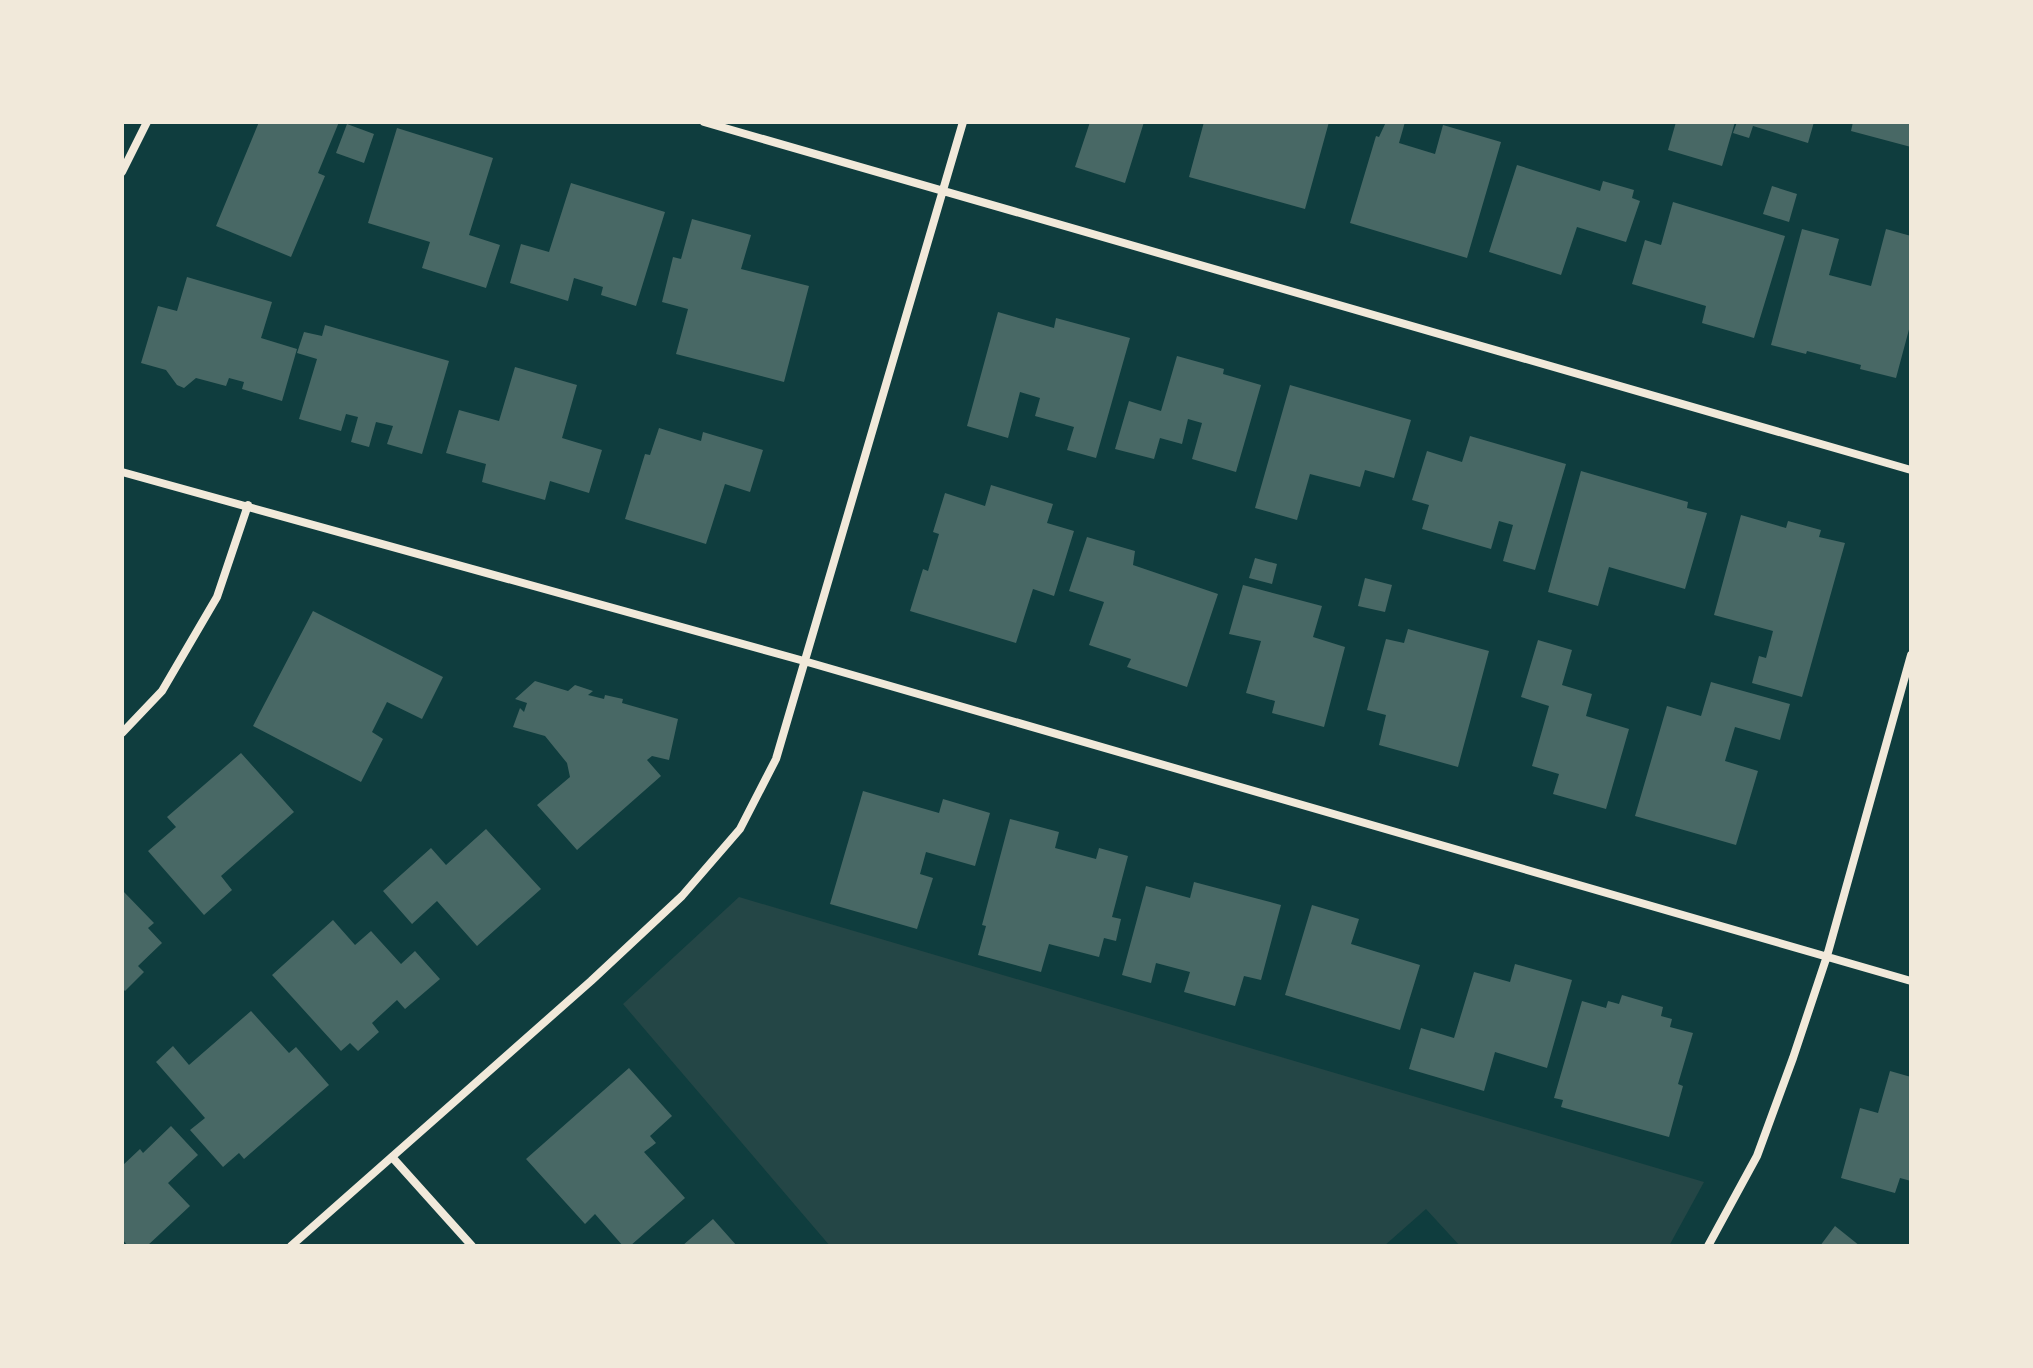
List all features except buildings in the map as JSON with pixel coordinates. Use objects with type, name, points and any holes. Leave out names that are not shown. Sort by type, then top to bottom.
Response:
[{"type":"street","points":[[122,172],[147,122]]},
{"type":"street","points":[[704,122],[1911,470]]},
{"type":"street","points":[[291,1246],[591,981],[682,896],[740,829],[776,759],[963,122]]},
{"type":"street","points":[[122,472],[804,661],[1911,981]]},
{"type":"street","points":[[122,733],[162,691],[217,597],[248,505]]},
{"type":"street","points":[[1708,1246],[1757,1156],[1827,956],[1911,655]]},
{"type":"street","points":[[392,1157],[472,1246]]},
{"type":"shaded area","points":[[739,897],[1704,1182],[1669,1246],[1460,1246],[1426,1209],[1384,1246],[830,1246],[623,1004]]}]
